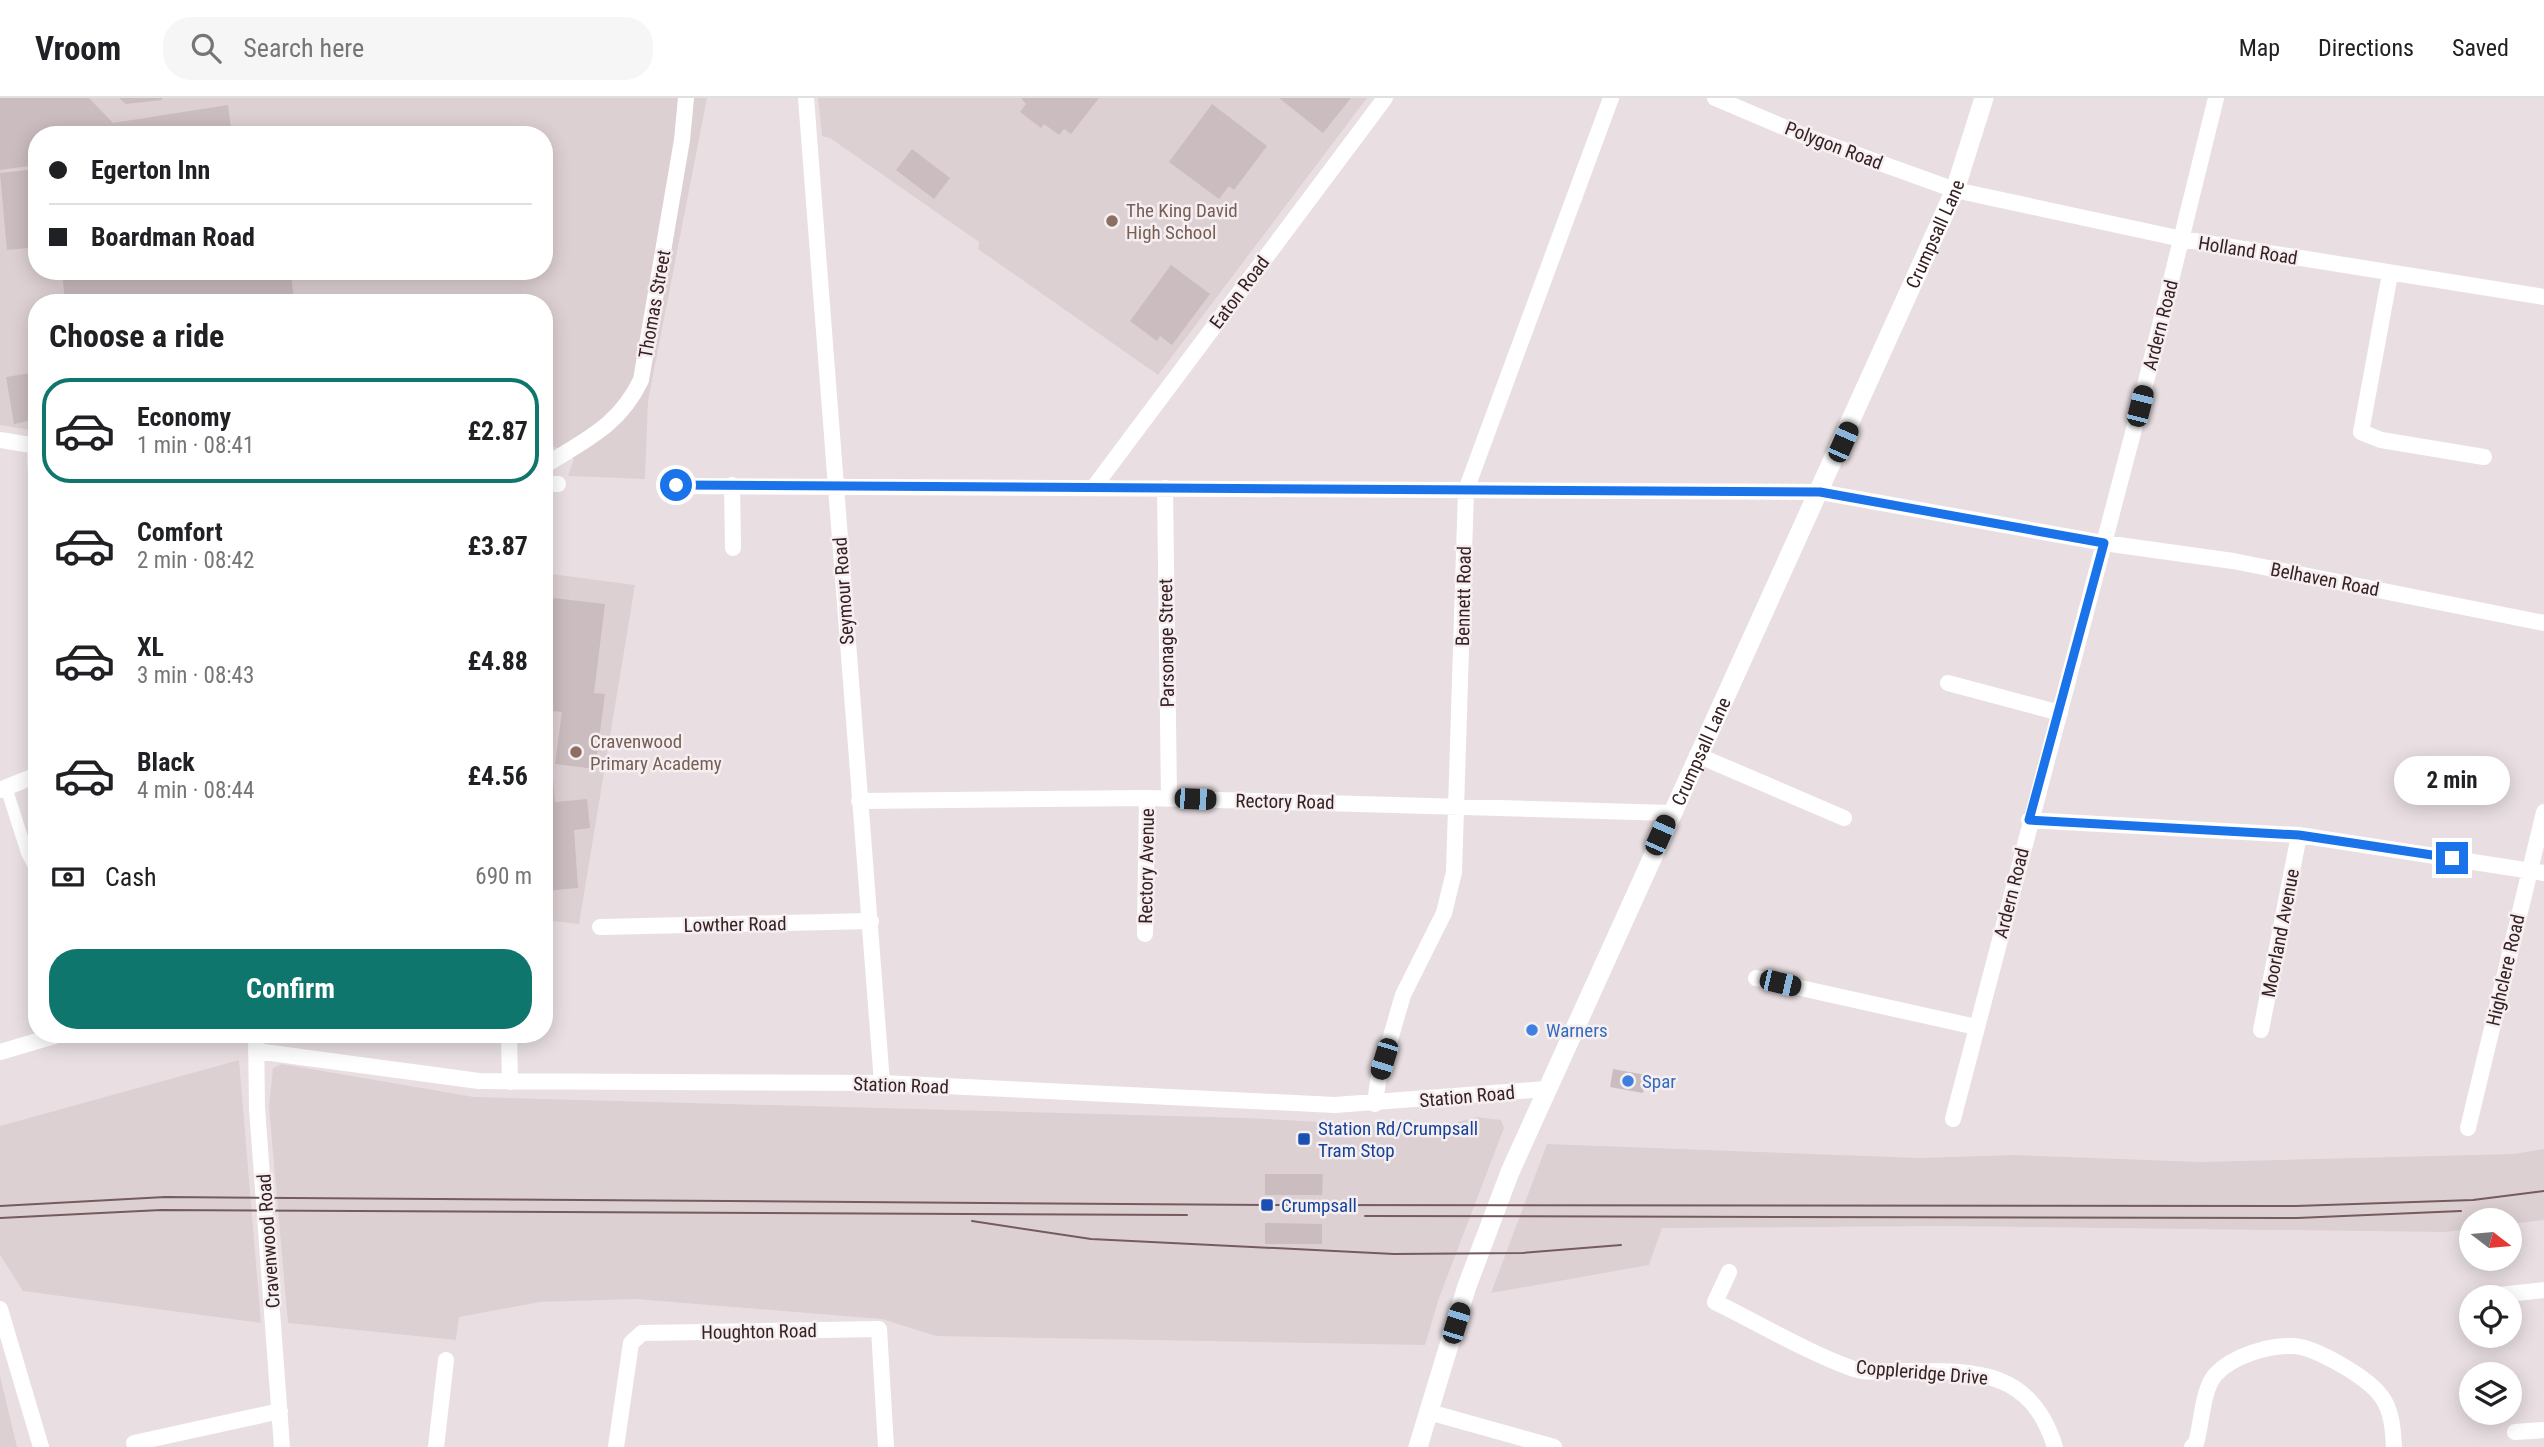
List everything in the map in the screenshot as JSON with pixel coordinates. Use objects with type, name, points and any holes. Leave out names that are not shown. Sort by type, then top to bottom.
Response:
[{"type":"street","name":"Thomas Street","points":[[553,460],[609,426],[626,407],[640,380],[682,140],[686,98]]},
{"type":"street","name":"Seymour Road","points":[[806,98],[882,1083]]},
{"type":"street","name":"Eaton Road","points":[[1094,487],[1385,98]]},
{"type":"street","name":"Bennett Road","points":[[1375,1104],[1378,1081],[1404,995],[1444,914],[1454,872],[1466,490],[1611,98]]},
{"type":"street","name":"Polygon Road","points":[[1715,98],[1805,136],[1955,190]]},
{"type":"street","name":"Crumpsall Lane","points":[[1418,1447],[1467,1286],[1532,1121],[1955,190],[1984,98]]},
{"type":"street","name":"Ardern Road","points":[[1953,1119],[2029,820],[2104,543],[2216,98]]},
{"type":"street","name":"Holland Road","points":[[1955,190],[2182,239],[2390,274],[2544,296]]},
{"type":"street","points":[[2390,274],[2361,432],[2381,440],[2483,457]]},
{"type":"street","points":[[0,440],[28,445]]},
{"type":"street","name":"Belhaven Road","points":[[676,485],[1820,492],[2104,543],[2232,561],[2544,623]]},
{"type":"street","points":[[732,485],[733,548]]},
{"type":"street","name":"Parsonage Street","points":[[1165,488],[1169,798]]},
{"type":"street","points":[[1948,683],[2060,713]]},
{"type":"street","points":[[1697,755],[1844,818]]},
{"type":"street","points":[[28,778],[3,788],[28,855]]},
{"type":"street","name":"Rectory Road","points":[[859,801],[1147,797],[1458,804],[1670,813]]},
{"type":"street","name":"Rectory Avenue","points":[[1145,934],[1147,797]]},
{"type":"street","name":"Highclere Road","points":[[2468,1128],[2536,872],[2544,812]]},
{"type":"street","points":[[2029,820],[2299,835],[2536,872]]},
{"type":"street","name":"Moorland Avenue","points":[[2261,1030],[2299,835]]},
{"type":"street","name":"Lowther Road","points":[[600,927],[871,921]]},
{"type":"street","points":[[1756,978],[1976,1027]]},
{"type":"street","points":[[0,1052],[30,1043]]},
{"type":"street","name":"Cravenwood Road","points":[[256,1043],[257,1108],[282,1447]]},
{"type":"street","name":"Station Road","points":[[262,1043],[480,1082],[882,1083],[1225,1102],[1375,1104],[1546,1089]]},
{"type":"street","points":[[509,1043],[510,1082]]},
{"type":"street","name":"Coppleridge Drive","points":[[1729,1272],[1715,1302],[1852,1369],[1983,1374],[2014,1385],[2033,1401],[2047,1422],[2055,1447]]},
{"type":"street","points":[[2522,1292],[2544,1290]]},
{"type":"street","points":[[0,1309],[41,1447]]},
{"type":"street","name":"Houghton Road","points":[[615,1447],[631,1343],[642,1333],[879,1329],[886,1447]]},
{"type":"street","points":[[2192,1447],[2196,1443],[2214,1376],[2232,1362],[2263,1349],[2295,1346],[2331,1359],[2370,1384],[2382,1397],[2390,1412],[2394,1447]]},
{"type":"street","points":[[436,1447],[446,1360]]},
{"type":"street","points":[[134,1443],[280,1411]]},
{"type":"street","points":[[1429,1412],[1554,1447]]},
{"type":"street","points":[[2515,1432],[2544,1430]]},
{"type":"shaded area","points":[[0,98],[707,98],[648,401],[645,479],[568,476],[574,459],[553,446],[553,294],[28,294],[28,430],[0,425]]},
{"type":"shaded area","name":"The King David High School","points":[[818,98],[1367,98],[1158,375],[978,249],[979,242],[830,138],[822,136]]},
{"type":"shaded area","name":"Cravenwood Primary Academy","points":[[553,574],[635,585],[579,924],[553,921]]},
{"type":"shaded area","points":[[239,1060],[261,1323],[23,1291],[0,1255],[0,1126]]},
{"type":"shaded area","points":[[282,1064],[474,1097],[1247,1118],[1433,1128],[1477,1117],[1501,1120],[1504,1128],[1439,1298],[1425,1345],[936,1336],[882,1319],[636,1299],[540,1302],[459,1317],[456,1340],[288,1323],[269,1107],[273,1068]]},
{"type":"shaded area","points":[[1547,1144],[1920,1158],[2015,1155],[2201,1162],[2513,1154],[2544,1149],[2544,1220],[2522,1223],[2522,1208],[2459,1208],[2459,1230],[2444,1232],[1942,1226],[1662,1228],[1649,1265],[1491,1293]]},
{"type":"shaded area","points":[[0,1376],[17,1447],[0,1447]]},
{"type":"building","points":[[0,98],[89,98],[113,123],[228,105],[231,126],[28,126],[28,166],[0,170]]},
{"type":"building","points":[[119,98],[162,98],[162,100],[126,104]]},
{"type":"building","points":[[1021,98],[1099,98],[1071,134],[1064,129],[1059,135],[1044,124],[1041,128],[1020,112],[1026,104]]},
{"type":"building","points":[[1279,98],[1351,98],[1323,133]]},
{"type":"building","points":[[1212,104],[1267,146],[1234,190],[1229,186],[1219,199],[1169,162]]},
{"type":"building","points":[[912,149],[950,178],[934,199],[896,170]]},
{"type":"building","points":[[28,170],[28,248],[7,250],[0,173]]},
{"type":"building","points":[[1171,265],[1210,294],[1172,345],[1160,336],[1157,341],[1130,321]]},
{"type":"building","points":[[63,280],[292,280],[293,294],[64,294]]},
{"type":"building","points":[[28,373],[28,421],[14,424],[6,377]]},
{"type":"building","points":[[553,598],[605,604],[594,693],[605,694],[595,769],[555,764],[562,712],[553,711]]},
{"type":"building","points":[[553,778],[555,802],[587,799],[590,828],[574,830],[578,888],[553,890]]},
{"type":"building","name":"Spar","points":[[1613,1069],[1646,1075],[1643,1093],[1610,1087]]},
{"type":"building","points":[[1265,1174],[1323,1174],[1322,1195],[1265,1195]]},
{"type":"building","points":[[1265,1223],[1322,1224],[1322,1244],[1265,1244]]},
{"type":"tram line","points":[[0,1206],[165,1197],[1267,1205],[2296,1206],[2473,1200],[2544,1191]]},
{"type":"tram line","points":[[0,1218],[161,1210],[1187,1215]]},
{"type":"tram line","points":[[1365,1216],[2297,1218],[2459,1211]]},
{"type":"tram line","points":[[972,1221],[1091,1239],[1394,1254],[1522,1253],[1621,1245]]},
{"type":"place","name":"The King David High School","points":[[1112,221]]},
{"type":"place","name":"Cravenwood Primary Academy","points":[[576,752]]},
{"type":"place","name":"Warners","points":[[1532,1030]]},
{"type":"place","name":"Spar","points":[[1628,1081]]},
{"type":"place","name":"Station Rd/Crumpsall Tram Stop","points":[[1304,1139]]},
{"type":"place","name":"Crumpsall","points":[[1267,1205]]},
{"type":"route","points":[[676,485],[1820,492],[2104,543],[2029,820],[2299,835],[2452,858]]}]
